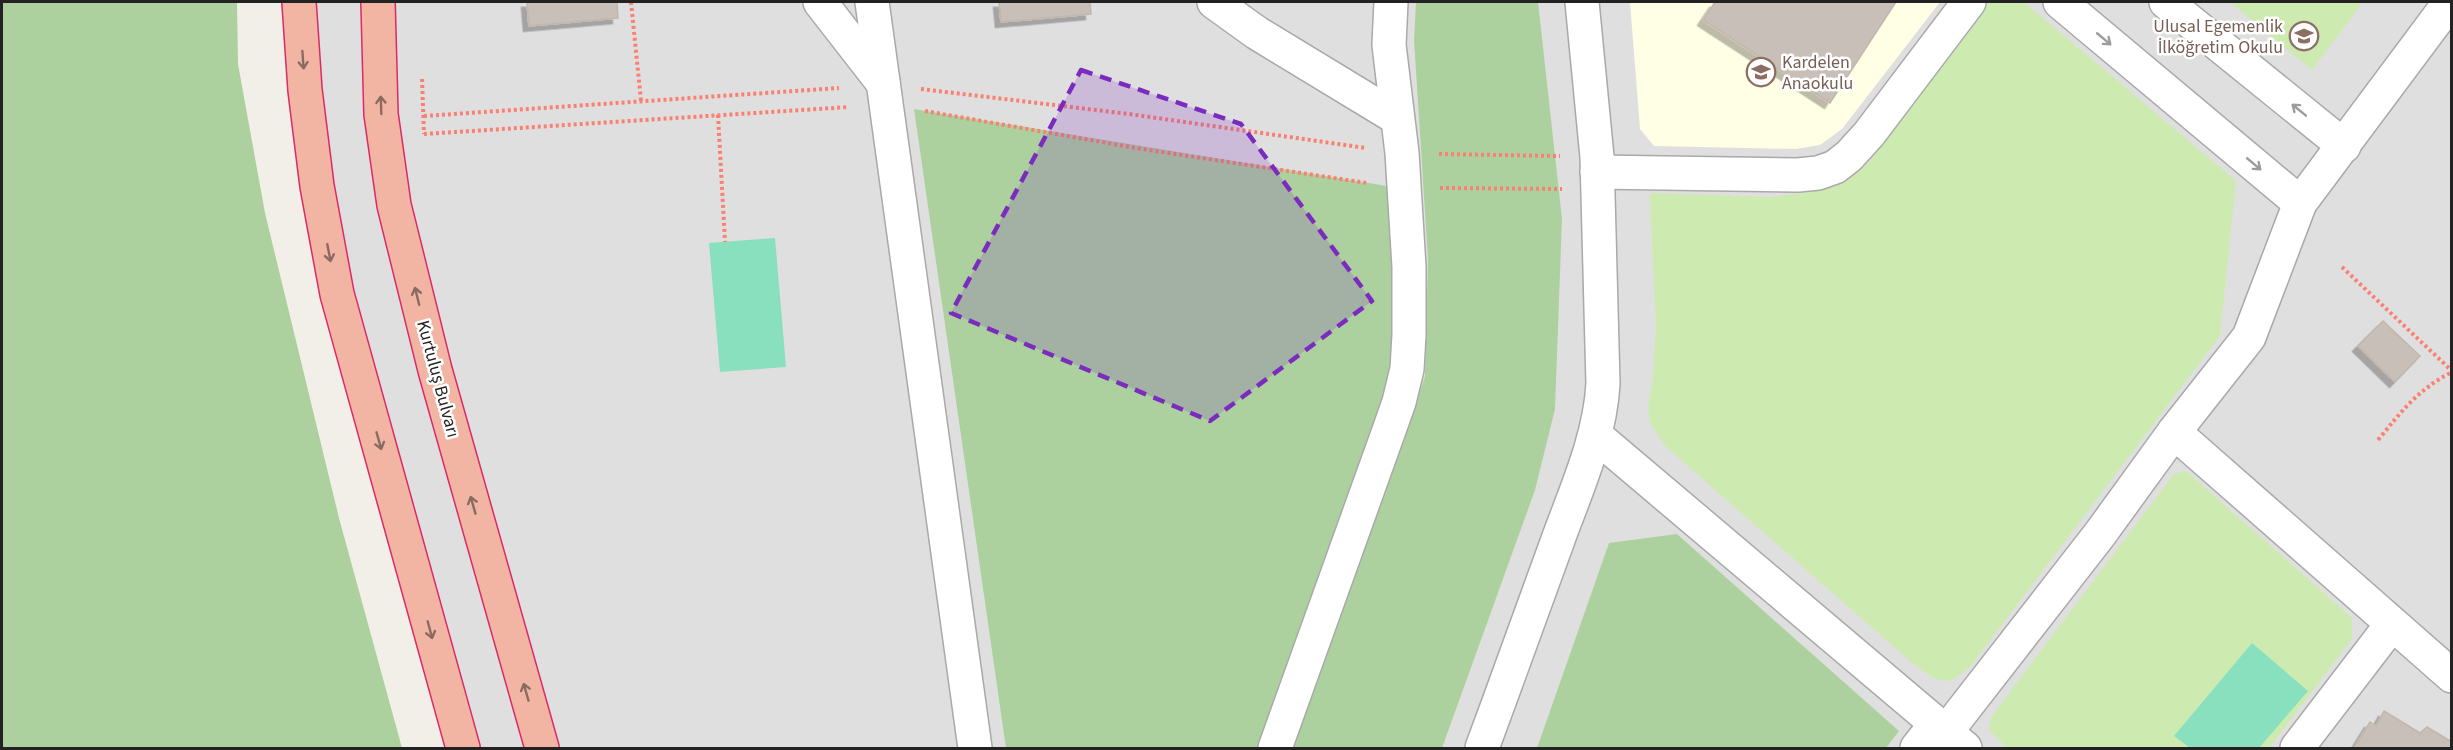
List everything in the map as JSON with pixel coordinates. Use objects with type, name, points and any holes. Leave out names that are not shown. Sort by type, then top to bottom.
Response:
[{"type":"highway","points":[[299,2],[305,90],[316,186],[337,294],[463,748]]},
{"type":"highway","name":"Kurtuluş Bulvarı","points":[[378,2],[381,114],[394,205],[435,370],[542,748]]},
{"type":"street","points":[[820,2],[885,84]]},
{"type":"street","points":[[872,2],[975,748]]},
{"type":"street","points":[[1214,2],[1257,33],[1397,118]]},
{"type":"street","points":[[1275,748],[1402,391],[1407,369],[1409,335],[1404,188],[1389,45],[1391,2]]},
{"type":"street","points":[[1482,748],[1595,435],[1602,407],[1597,173],[1582,2]]},
{"type":"street","points":[[1597,173],[1798,175],[1818,173],[1834,167],[1849,156],[1869,134],[1969,2]]},
{"type":"street","points":[[2060,2],[2301,203]]},
{"type":"street","points":[[2166,2],[2344,146]]},
{"type":"street","points":[[1595,435],[1941,738],[2100,534],[2174,432],[2249,337],[2301,203],[2450,2]]},
{"type":"street","points":[[2174,432],[2451,676]]},
{"type":"street","points":[[2297,748],[2392,624]]},
{"type":"path","points":[[631,2],[641,101]]},
{"type":"path","points":[[422,79],[424,134]]},
{"type":"path","points":[[718,115],[725,242]]},
{"type":"path","points":[[1402,153],[1597,173]]},
{"type":"path","points":[[1404,188],[1597,173]]},
{"type":"path","points":[[2342,267],[2451,371],[2415,396],[2378,440]]},
{"type":"highlighted area","points":[[1081,70],[1241,124],[1372,301],[1210,421],[951,313]]},
{"type":"shaded area","points":[[299,2],[2451,2],[2451,748],[463,748],[379,442]]},
{"type":"shaded area","name":"Kardelen Anaokulu","points":[[1630,2],[1940,2],[1842,129],[1820,145],[1796,149],[1654,146],[1640,129]]},
{"type":"green space","points":[[2,2],[237,2],[238,64],[265,213],[339,518],[402,748],[2,748]]},
{"type":"green space","points":[[1416,2],[1538,2],[1562,219],[1555,409],[1535,490],[1442,748],[1291,748],[1399,455],[1425,376],[1428,259],[1414,40]]},
{"type":"green space","points":[[1990,2],[2024,2],[2236,181],[2220,336],[1970,667],[1951,681],[1935,679],[1917,667],[1666,447],[1650,423],[1648,407],[1653,377],[1656,323],[1650,193],[1769,197],[1830,188],[1850,177],[1869,162]]},
{"type":"green space","name":"Ulusal Egemenlik İlköğretim Okulu","points":[[2230,2],[2363,2],[2312,70]]},
{"type":"green space","points":[[914,109],[1387,186],[1394,315],[1387,392],[1258,748],[1006,748]]},
{"type":"green space","points":[[775,238],[786,367],[720,372],[709,243]]},
{"type":"green space","points":[[2186,471],[2352,618],[2352,639],[2269,748],[2007,748],[1989,730],[1991,717],[2174,474]]},
{"type":"green space","points":[[1677,534],[1899,731],[1886,748],[1537,748],[1609,543]]},
{"type":"green space","points":[[2252,643],[2308,691],[2259,748],[2190,748],[2174,736]]},
{"type":"building","points":[[527,2],[617,2],[618,18],[529,26]]},
{"type":"building","points":[[999,2],[1090,2],[1091,14],[1001,22]]},
{"type":"building","points":[[1715,2],[1896,2],[1830,103],[1703,20]]},
{"type":"building","points":[[2383,321],[2420,356],[2395,382],[2358,346]]},
{"type":"building","points":[[2384,711],[2420,733],[2427,727],[2452,742],[2452,748],[2354,748],[2370,722],[2376,726]]},
{"type":"place","name":"Ulusal Egemenlik İlköğretim Okulu","points":[[2304,36]]},
{"type":"place","name":"Kardelen Anaokulu","points":[[1761,72]]}]
